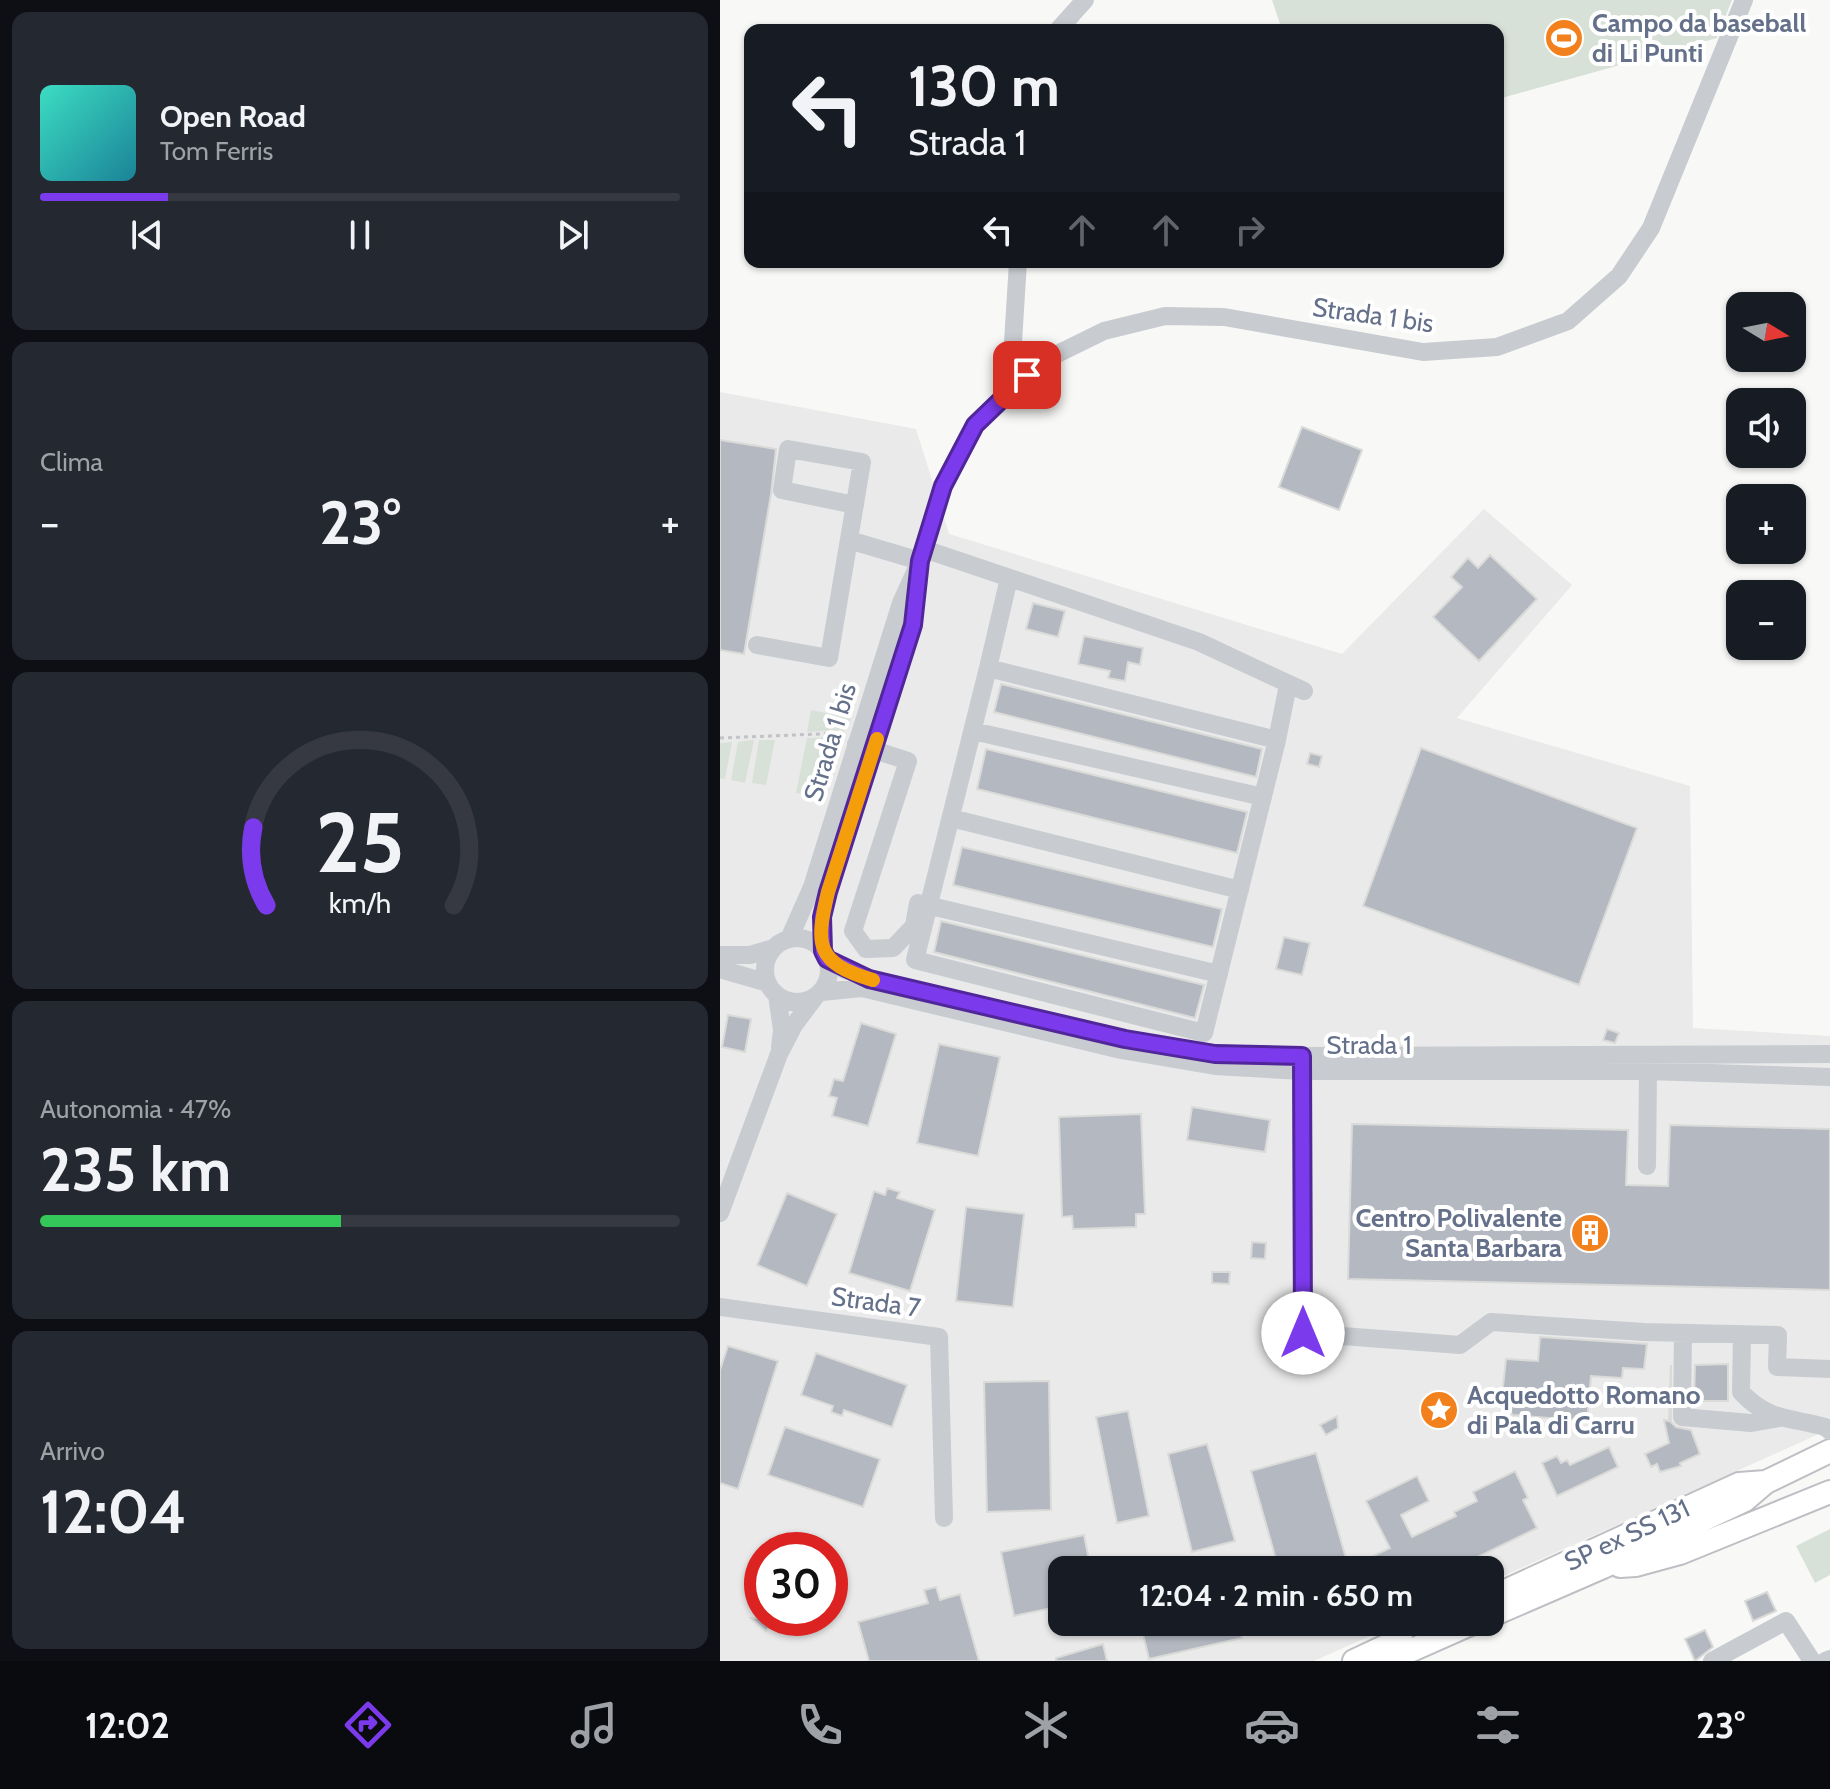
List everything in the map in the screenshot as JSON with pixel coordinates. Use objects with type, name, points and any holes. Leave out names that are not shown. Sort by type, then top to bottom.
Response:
[{"type":"main road","points":[[1766,1482],[1830,1451]]},
{"type":"main road","name":"SP ex SS 131","points":[[1504,1610],[1745,1500],[1766,1482]]},
{"type":"main road","name":"SP ex SS 131","points":[[1504,1592],[1739,1484],[1766,1482]]},
{"type":"main road","points":[[1603,1567],[1636,1565],[1680,1553],[1830,1492]]},
{"type":"main road","points":[[1354,1661],[1408,1636]]},
{"type":"main road","points":[[1387,1661],[1443,1636]]},
{"type":"street","points":[[1063,24],[1085,0]]},
{"type":"street","name":"Strada 1 bis","points":[[782,944],[812,887],[863,742],[913,625],[922,555],[943,486],[975,425],[1010,390],[1045,360],[1104,331],[1165,316],[1224,317],[1423,352],[1497,347],[1568,321],[1619,276],[1651,228],[1744,0]]},
{"type":"street","points":[[1010,390],[1018,268]]},
{"type":"street","points":[[757,645],[829,658],[855,505],[862,462],[788,449],[782,490],[855,505]]},
{"type":"street","points":[[849,540],[1009,578],[1199,642],[1296,688],[1277,740],[1204,1033],[915,960],[1009,578]]},
{"type":"street","points":[[988,668],[1277,740]]},
{"type":"street","points":[[973,731],[1263,797]]},
{"type":"street","points":[[863,742],[908,761],[853,931],[866,949],[893,948],[914,926],[918,903],[1219,974]]},
{"type":"street","name":"Strada 1 bis","points":[[825,955],[822,917],[863,742]]},
{"type":"street","points":[[951,818],[1240,890]]},
{"type":"street","points":[[720,1213],[779,1054],[794,1025],[818,994],[829,973],[825,955],[815,943],[805,939],[750,955],[722,971]]},
{"type":"street","points":[[779,1054],[782,1030],[766,965],[782,944]]},
{"type":"street","name":"Strada 1","points":[[825,955],[869,979],[1125,1039],[1215,1054],[1302,1064],[1830,1077]]},
{"type":"street","points":[[722,971],[773,989],[796,1002],[818,994]]},
{"type":"street","name":"Strada 1","points":[[818,994],[862,988],[1121,1050],[1215,1066],[1830,1054]]},
{"type":"street","points":[[1302,1064],[1303,1333],[1460,1345],[1491,1322],[1778,1335],[1777,1367],[1830,1369]]},
{"type":"street","points":[[1647,1166],[1648,1071]]},
{"type":"street","name":"Strada 7","points":[[720,1307],[939,1337],[944,1518]]},
{"type":"street","points":[[1683,1333],[1682,1417],[1751,1423],[1779,1418],[1799,1420],[1830,1431]]},
{"type":"street","points":[[1742,1334],[1741,1392],[1756,1408],[1779,1418]]},
{"type":"street","points":[[1712,1661],[1786,1621],[1812,1661]]},
{"type":"path","points":[[720,738],[863,742]]},
{"type":"shaded area","name":"Campo da baseball di Li Punti","points":[[1272,0],[1732,0],[1717,38],[1504,97],[1504,24],[1280,24]]},
{"type":"shaded area","points":[[720,392],[916,429],[949,534],[1342,654],[1484,509],[1572,585],[1457,718],[1690,786],[1693,1028],[1830,1036],[1830,1429],[1504,1576],[1504,1556],[1048,1556],[1048,1636],[1370,1636],[1314,1661],[720,1661]]},
{"type":"shaded area","points":[[811,710],[851,718],[846,730],[807,732]]},
{"type":"shaded area","points":[[844,737],[834,774],[822,779],[818,790],[796,793],[807,738]]},
{"type":"shaded area","points":[[754,740],[745,783],[731,780],[738,742]]},
{"type":"shaded area","points":[[759,740],[775,740],[766,785],[752,783]]},
{"type":"shaded area","points":[[732,742],[725,779],[720,778],[720,743]]},
{"type":"shaded area","points":[[1830,1529],[1830,1575],[1815,1583],[1796,1546]]},
{"type":"building","points":[[1302,427],[1362,450],[1339,510],[1279,487]]},
{"type":"building","points":[[720,440],[776,449],[744,654],[720,650]]},
{"type":"building","points":[[1490,555],[1537,599],[1479,661],[1433,617],[1462,587],[1451,577],[1468,558],[1478,568]]},
{"type":"building","points":[[1033,603],[1065,611],[1058,637],[1026,629]]},
{"type":"building","points":[[1084,636],[1143,648],[1140,665],[1128,662],[1125,681],[1108,678],[1110,671],[1078,664]]},
{"type":"building","points":[[1001,684],[1262,749],[1256,777],[994,712]]},
{"type":"building","points":[[1421,748],[1637,828],[1579,985],[1363,906]]},
{"type":"building","points":[[986,749],[1247,812],[1237,853],[977,789]]},
{"type":"building","points":[[1310,753],[1322,756],[1319,767],[1307,764]]},
{"type":"building","points":[[962,847],[1222,909],[1213,947],[953,885]]},
{"type":"building","points":[[941,921],[1204,985],[1195,1018],[934,952]]},
{"type":"building","points":[[1284,937],[1310,943],[1302,975],[1276,969]]},
{"type":"building","points":[[728,1015],[751,1019],[745,1052],[722,1047]]},
{"type":"building","points":[[861,1023],[896,1034],[868,1126],[832,1116],[837,1098],[829,1096],[834,1079],[843,1081]]},
{"type":"building","points":[[1607,1029],[1619,1033],[1615,1043],[1603,1040]]},
{"type":"building","points":[[939,1044],[1000,1057],[978,1156],[917,1143]]},
{"type":"building","points":[[1192,1107],[1270,1120],[1265,1152],[1187,1140]]},
{"type":"building","points":[[1141,1114],[1145,1214],[1136,1214],[1136,1227],[1073,1229],[1072,1216],[1062,1217],[1059,1117]]},
{"type":"building","name":"Centro Polivalente Santa Barbara","points":[[1352,1124],[1628,1130],[1626,1185],[1668,1186],[1670,1125],[1830,1129],[1830,1290],[1348,1279]]},
{"type":"building","points":[[887,1188],[900,1192],[897,1198],[935,1210],[910,1291],[849,1273],[874,1191],[885,1195]]},
{"type":"building","points":[[787,1193],[837,1214],[807,1286],[757,1265]]},
{"type":"building","points":[[966,1207],[1024,1214],[1013,1307],[956,1301]]},
{"type":"building","points":[[1252,1242],[1266,1243],[1265,1259],[1251,1258]]},
{"type":"building","points":[[1212,1272],[1230,1272],[1229,1284],[1212,1283]]},
{"type":"building","points":[[1540,1337],[1647,1344],[1644,1369],[1623,1368],[1622,1378],[1591,1376],[1587,1421],[1512,1415],[1503,1387],[1506,1359],[1538,1361]]},
{"type":"building","points":[[728,1346],[778,1361],[738,1489],[720,1483],[720,1370]]},
{"type":"building","points":[[816,1353],[907,1385],[892,1427],[844,1410],[842,1416],[831,1412],[833,1406],[801,1395]]},
{"type":"building","points":[[1728,1364],[1728,1401],[1694,1401],[1695,1365]]},
{"type":"building","points":[[1671,1365],[1671,1422],[1676,1427],[1691,1430],[1700,1454],[1680,1463],[1681,1466],[1660,1472],[1657,1464],[1651,1467],[1645,1454],[1669,1443],[1664,1420],[1669,1421]]},
{"type":"building","points":[[1049,1381],[1051,1510],[987,1512],[984,1382]]},
{"type":"building","points":[[1128,1411],[1149,1516],[1117,1523],[1096,1417]]},
{"type":"building","points":[[1337,1416],[1338,1428],[1326,1435],[1320,1425]]},
{"type":"building","points":[[785,1427],[880,1459],[863,1507],[768,1475]]},
{"type":"building","points":[[1207,1444],[1235,1541],[1192,1552],[1168,1454]]},
{"type":"building","points":[[1609,1447],[1618,1467],[1557,1496],[1542,1463],[1557,1456],[1561,1463],[1567,1460],[1570,1465]]},
{"type":"building","points":[[1316,1453],[1345,1556],[1275,1556],[1251,1471]]},
{"type":"building","points":[[1515,1471],[1528,1498],[1523,1500],[1537,1528],[1480,1556],[1373,1556],[1390,1548],[1366,1501],[1417,1476],[1429,1501],[1401,1515],[1412,1537],[1456,1516],[1454,1512],[1477,1501],[1473,1492]]},
{"type":"building","points":[[1084,1535],[1088,1556],[1048,1556],[1048,1609],[1014,1616],[1001,1552]]},
{"type":"building","points":[[936,1587],[940,1600],[960,1594],[979,1661],[869,1661],[858,1622],[928,1603],[924,1590]]},
{"type":"building","points":[[1767,1592],[1776,1611],[1753,1621],[1745,1601]]},
{"type":"building","points":[[1705,1630],[1713,1647],[1695,1661],[1685,1639]]},
{"type":"building","points":[[1143,1636],[1242,1638],[1149,1659]]},
{"type":"building","points":[[1103,1644],[1107,1661],[1056,1661],[1056,1658]]},
{"type":"slow traffic","points":[[873,980],[845,970],[827,959],[821,936],[828,892],[877,739]]},
{"type":"place","name":"Campo da baseball di Li Punti","points":[[1564,38]]},
{"type":"place","name":"Centro Polivalente Santa Barbara","points":[[1590,1233]]},
{"type":"place","name":"Acquedotto Romano di Pala di Carru","points":[[1439,1410]]},
{"type":"route","points":[[1027,375],[975,425],[943,486],[920,561],[913,625],[828,892],[822,917],[823,951],[827,959],[845,970],[869,979],[1125,1039],[1215,1054],[1302,1056],[1303,1333]]}]
